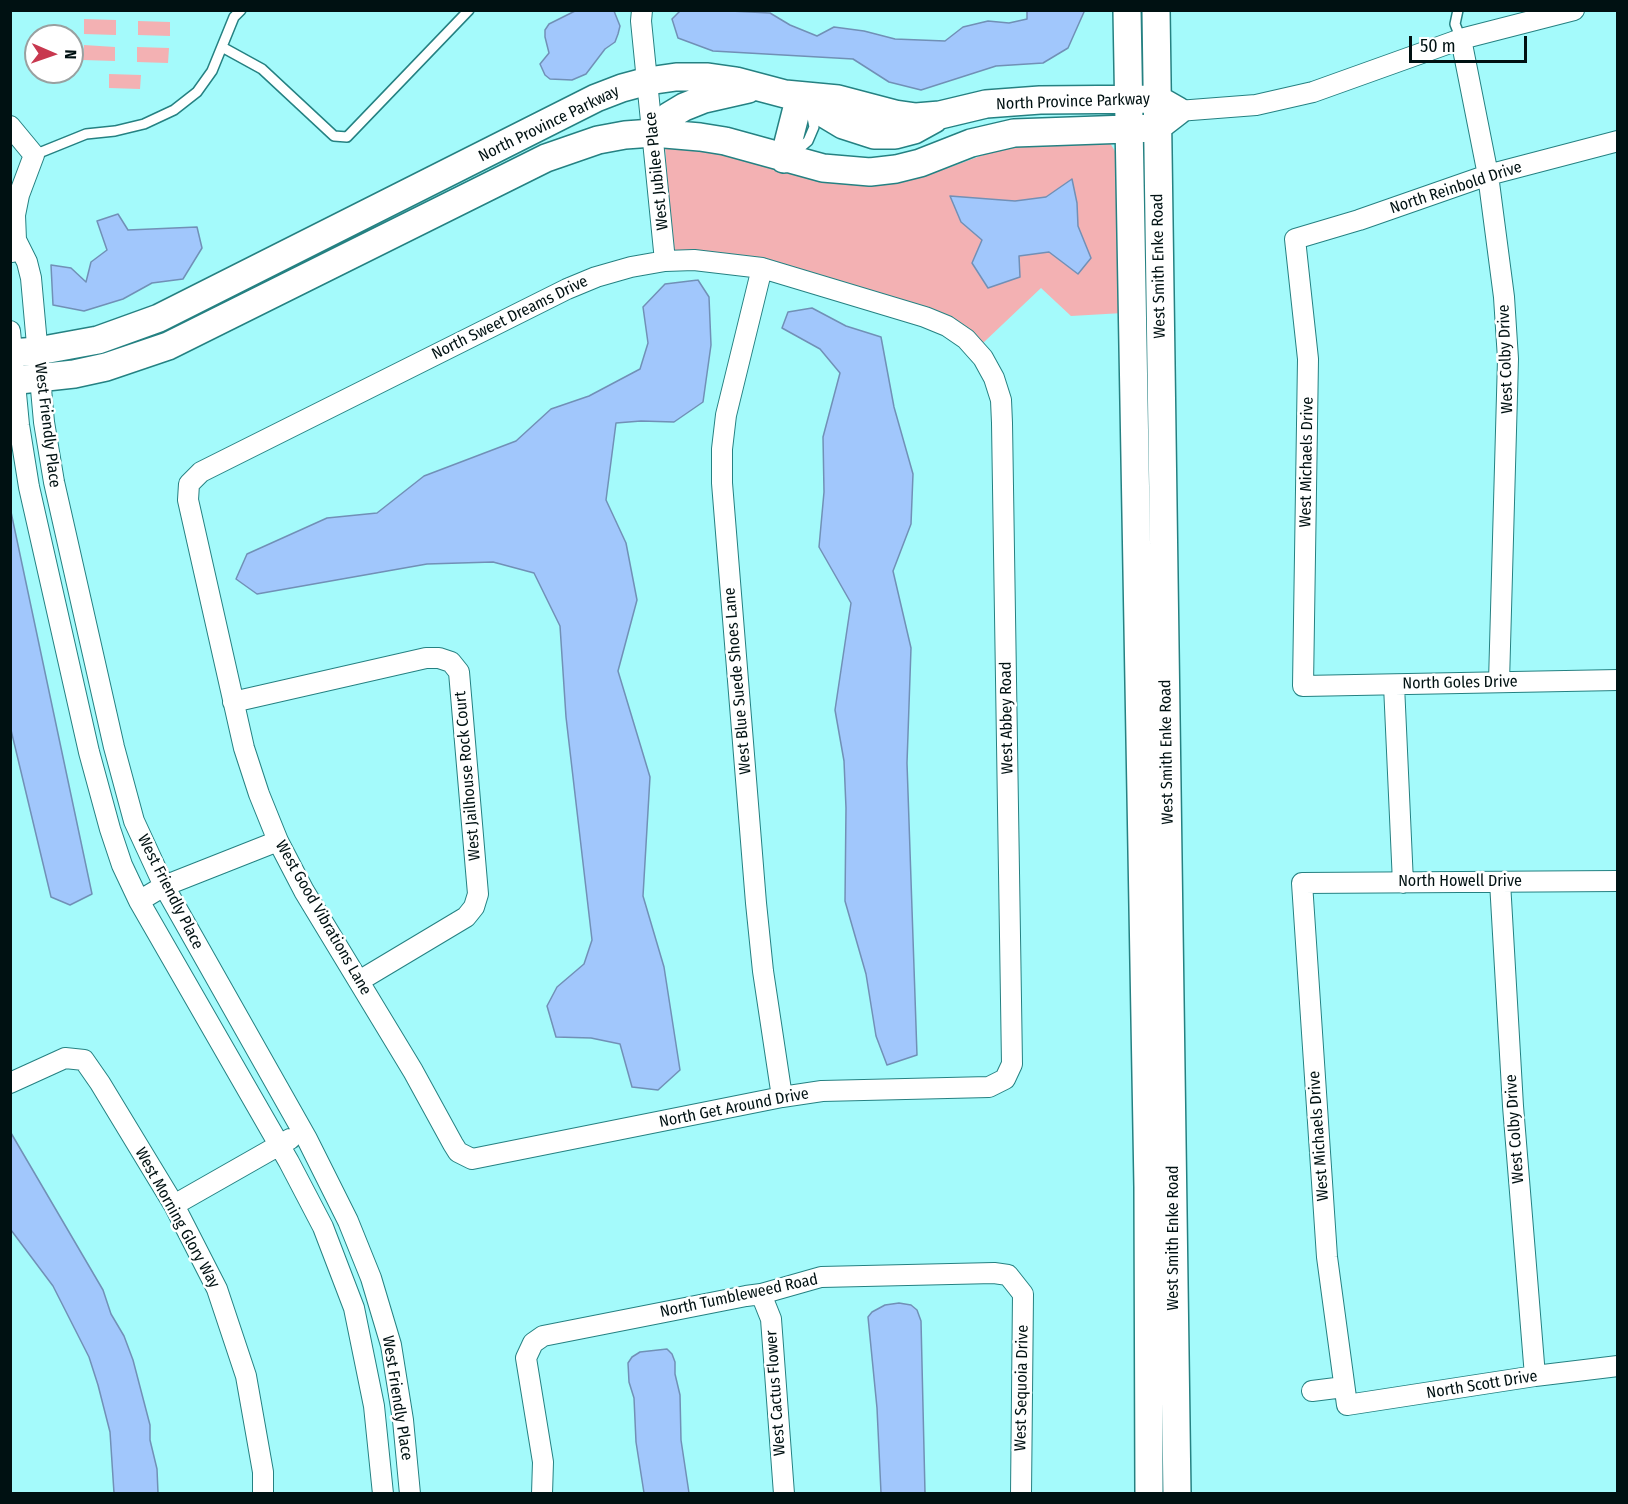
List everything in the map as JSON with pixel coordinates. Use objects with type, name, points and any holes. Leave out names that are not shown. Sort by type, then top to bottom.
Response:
[{"type":"street","name":"West Jubilee Place","points":[[642,10],[641,21],[665,261]]},
{"type":"street","name":"West Smith Enke Road","points":[[1127,10],[1147,1175],[1149,1494]]},
{"type":"street","points":[[1156,10],[1168,105],[1256,105],[1313,92],[1461,39],[1574,10]]},
{"type":"street","name":"West Colby Drive","points":[[1461,39],[1488,175],[1504,297],[1508,359],[1499,682]]},
{"type":"street","name":"North Province Parkway","points":[[18,347],[98,340],[159,318],[596,98],[648,81],[676,77],[708,77],[767,88],[805,100],[838,99],[894,114],[916,117],[940,115],[986,104],[1012,101],[1128,99],[1168,105],[1156,128],[1014,132],[971,143],[920,163],[870,172],[823,168],[785,155],[725,141],[675,134],[626,135],[598,140],[571,148],[524,169],[168,346],[106,367],[22,380]]},
{"type":"street","points":[[524,169],[563,136],[584,122],[638,96],[648,81]]},
{"type":"street","points":[[653,134],[659,124],[669,116],[704,99],[743,89],[767,88]]},
{"type":"street","points":[[785,155],[805,100]]},
{"type":"street","points":[[10,126],[34,155],[19,195],[13,247]]},
{"type":"street","name":"West Smith Enke Road","points":[[1156,128],[1177,1494]]},
{"type":"street","name":"North Reinbold Drive","points":[[1295,239],[1359,220],[1488,175],[1617,141]]},
{"type":"street","name":"West Michaels Drive","points":[[1295,239],[1308,359],[1303,686]]},
{"type":"street","name":"West Friendly Place","points":[[13,247],[27,262],[31,278],[18,347],[22,380],[23,455],[89,752],[110,829],[122,865],[139,901],[279,1144],[322,1227],[354,1308],[374,1406],[383,1494]]},
{"type":"street","name":"North Sweet Dreams Drive","points":[[189,484],[201,472],[567,289],[596,277],[631,267],[665,261],[694,260],[762,268],[925,317],[947,326],[966,339],[983,358]]},
{"type":"street","name":"West Blue Suede Shoes Lane","points":[[762,268],[726,415],[722,448],[722,483],[757,914],[782,1097]]},
{"type":"street","name":"West Abbey Road","points":[[983,358],[994,378],[1001,400],[1002,423],[1012,1064],[1005,1079]]},
{"type":"street","name":"West Friendly Place","points":[[22,380],[45,432],[54,482],[114,747],[134,821],[164,886],[303,1133],[348,1221],[375,1290],[391,1345],[403,1420],[410,1494]]},
{"type":"street","name":"West Good Vibrations Lane","points":[[189,484],[188,500],[244,748],[278,841],[304,891],[435,1107],[453,1144],[465,1157]]},
{"type":"street","name":"West Jailhouse Rock Court","points":[[233,702],[426,658],[439,658],[451,662],[459,672],[478,894],[474,907],[466,916],[359,981]]},
{"type":"street","name":"North Goles Drive","points":[[1303,686],[1617,680]]},
{"type":"street","points":[[1394,685],[1403,883]]},
{"type":"street","points":[[139,901],[164,886],[278,841]]},
{"type":"street","name":"North Howell Drive","points":[[1302,883],[1617,881]]},
{"type":"street","name":"West Colby Drive","points":[[1500,882],[1513,1106],[1535,1376]]},
{"type":"street","name":"West Michaels Drive","points":[[1302,883],[1327,1257],[1345,1396]]},
{"type":"street","name":"West Morning Glory Way","points":[[10,1083],[65,1058],[84,1060],[174,1205],[217,1289],[246,1376],[263,1472],[263,1494]]},
{"type":"street","name":"North Get Around Drive","points":[[465,1157],[478,1159],[782,1097],[822,1091],[989,1087],[1005,1079]]},
{"type":"street","points":[[174,1205],[279,1144],[303,1133]]},
{"type":"street","name":"North Tumbleweed Road","points":[[542,1494],[543,1462],[526,1358],[533,1343],[543,1336],[761,1294],[821,1277],[994,1273],[1008,1275],[1016,1285]]},
{"type":"street","name":"West Sequoia Drive","points":[[1016,1285],[1023,1294],[1021,1494]]},
{"type":"street","name":"West Cactus Flower","points":[[761,1294],[771,1319],[784,1494]]},
{"type":"street","name":"North Scott Drive","points":[[1345,1396],[1617,1366]]},
{"type":"street","points":[[1312,1391],[1345,1396]]},
{"type":"lane","points":[[34,155],[86,134],[115,131],[144,124],[174,110],[197,92],[212,71],[234,17],[241,10]]},
{"type":"lane","points":[[222,47],[262,69],[334,136],[347,137],[469,10]]},
{"type":"lane","points":[[1454,12],[1455,24],[1461,39]]},
{"type":"shaded area","points":[[84,19],[116,20],[116,35],[84,34]]},
{"type":"shaded area","points":[[138,21],[170,22],[170,36],[138,35]]},
{"type":"shaded area","points":[[84,45],[115,47],[115,61],[84,60]]},
{"type":"shaded area","points":[[137,47],[169,48],[168,63],[137,62]]},
{"type":"shaded area","points":[[109,74],[141,75],[140,89],[109,88]]},
{"type":"shaded area","points":[[1040,142],[1110,143],[1118,156],[1123,313],[1071,316],[1041,288],[983,343],[936,311],[839,282],[672,254],[665,147],[710,147],[868,185],[945,169],[1002,148]]},
{"type":"water","points":[[1084,10],[1084,12],[1068,48],[1043,63],[996,66],[921,90],[889,82],[853,59],[713,51],[678,38],[672,19],[680,11],[770,13],[790,25],[817,36],[834,27],[864,31],[895,39],[945,41],[963,27],[988,21],[1009,23],[1027,19],[1027,11]]},
{"type":"water","points":[[575,11],[614,11],[620,26],[618,34],[615,42],[605,49],[586,74],[572,80],[550,79],[545,75],[540,64],[549,53],[545,30],[549,24]]},
{"type":"water","points":[[1072,179],[1077,203],[1078,226],[1091,258],[1078,274],[1049,252],[1019,256],[1020,277],[988,288],[972,263],[982,240],[961,222],[950,196],[1015,201],[1046,197]]},
{"type":"water","points":[[118,214],[128,230],[197,227],[202,248],[183,279],[152,283],[123,299],[84,311],[53,305],[51,265],[71,268],[86,282],[91,262],[107,250],[97,221]]},
{"type":"water","points":[[698,280],[709,297],[711,345],[703,402],[674,422],[616,423],[606,500],[626,543],[637,600],[618,671],[650,777],[643,896],[664,967],[680,1070],[658,1090],[632,1087],[620,1044],[591,1038],[556,1037],[547,1006],[557,987],[584,964],[592,940],[566,717],[560,626],[534,573],[493,562],[427,564],[257,594],[236,579],[247,554],[327,518],[377,513],[424,476],[516,441],[551,409],[589,396],[640,369],[648,343],[643,307],[665,284]]},
{"type":"water","points":[[812,308],[846,326],[881,337],[894,407],[913,474],[911,524],[893,571],[911,648],[907,763],[917,1055],[887,1065],[876,1036],[866,974],[845,901],[844,761],[835,710],[851,603],[819,547],[824,492],[823,437],[840,373],[820,349],[782,328],[788,312]]},
{"type":"water","points":[[11,512],[92,894],[70,905],[51,897],[11,730]]},
{"type":"water","points":[[11,1133],[103,1290],[111,1314],[124,1336],[133,1360],[150,1425],[150,1440],[157,1469],[158,1493],[114,1493],[110,1432],[89,1357],[53,1286],[11,1230]]},
{"type":"water","points":[[899,1303],[911,1305],[917,1310],[921,1321],[925,1493],[881,1493],[877,1408],[868,1317],[885,1305]]},
{"type":"water","points":[[667,1349],[675,1362],[680,1395],[681,1440],[689,1493],[644,1493],[628,1363],[640,1352]]}]
